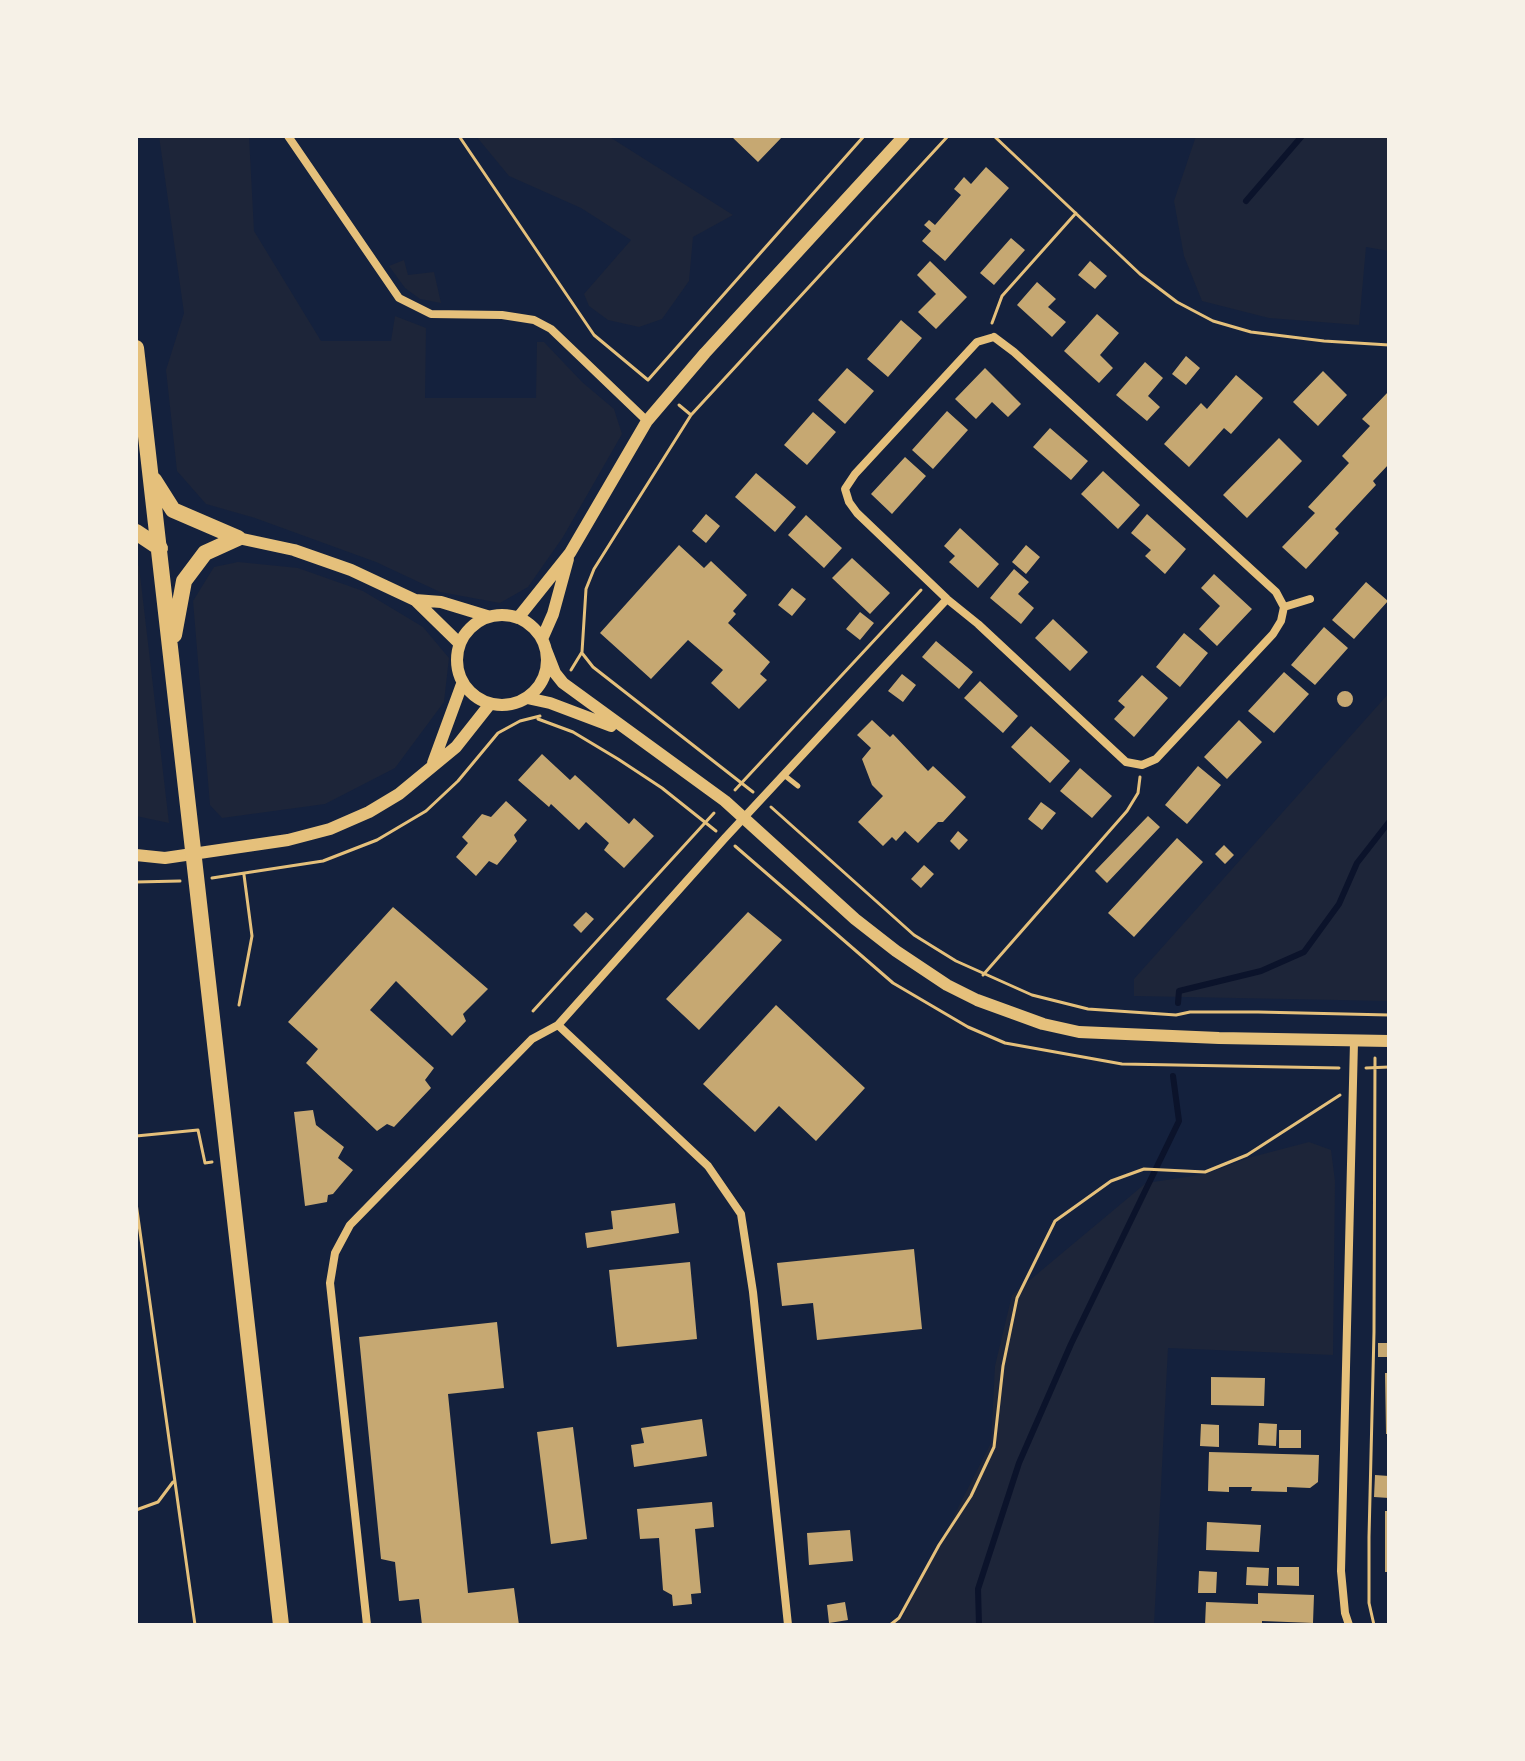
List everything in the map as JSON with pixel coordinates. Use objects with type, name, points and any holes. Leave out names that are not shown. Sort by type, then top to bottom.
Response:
[{"type":"highway","points":[[136,348],[281,1625]]},
{"type":"highway","points":[[151,476],[173,510],[238,538]]},
{"type":"highway","points":[[136,532],[160,548]]},
{"type":"highway","points":[[170,656],[184,581],[205,553],[238,538]]},
{"type":"street","points":[[288,136],[399,298],[431,314],[519,316],[534,320],[551,329],[647,421]]},
{"type":"street","points":[[518,618],[570,553],[647,421],[705,353],[904,136]]},
{"type":"street","points":[[994,337],[1276,592],[1284,607],[1281,621],[1273,634],[1156,759],[1142,765],[1126,762],[947,599],[857,513],[845,489],[855,474],[977,342],[994,337]]},
{"type":"street","points":[[238,538],[308,555],[351,570],[415,600],[460,644]]},
{"type":"street","points":[[487,616],[465,634],[460,644],[457,666],[462,684],[474,696],[490,704],[509,705],[527,698],[545,675],[544,645],[570,553]]},
{"type":"street","points":[[367,1625],[330,1283],[335,1253],[350,1225],[532,1039],[558,1025],[725,838],[947,599]]},
{"type":"street","points":[[1284,607],[1310,599]]},
{"type":"street","points":[[415,600],[441,602],[487,616],[499,614],[529,624],[544,645],[555,673],[563,683],[725,801],[855,919],[896,951],[947,985],[1008,1013],[1079,1032],[1389,1041]]},
{"type":"street","points":[[433,763],[462,684]]},
{"type":"street","points":[[527,698],[589,716],[630,734]]},
{"type":"street","points":[[136,855],[165,858],[204,853],[288,840],[330,829],[369,812],[399,794],[456,747],[490,704]]},
{"type":"street","points":[[558,1025],[708,1166],[735,1201],[741,1214],[753,1292],[788,1625]]},
{"type":"street","points":[[1349,1625],[1341,1571],[1349,1068],[1354,1042]]},
{"type":"lane","points":[[784,775],[798,786]]},
{"type":"path","points":[[459,136],[594,335],[648,380],[864,136]]},
{"type":"path","points":[[563,683],[582,652],[586,589],[594,569],[691,415],[948,136]]},
{"type":"path","points":[[994,136],[1140,274],[1177,302],[1213,321],[1251,332],[1389,345]]},
{"type":"path","points":[[985,339],[1002,296],[1076,213]]},
{"type":"path","points":[[582,652],[593,667],[762,799],[914,935],[983,975],[1032,995],[1088,1009],[1176,1015],[1190,1012],[1389,1015]]},
{"type":"path","points":[[538,719],[550,703]]},
{"type":"path","points":[[202,879],[323,861],[377,840],[426,811],[458,781],[498,733],[520,721],[538,719],[573,732],[662,788],[725,838],[893,983],[968,1027],[1005,1043],[1122,1064],[1389,1067]]},
{"type":"path","points":[[983,975],[1127,811],[1138,793],[1142,765]]},
{"type":"path","points":[[239,1005],[252,936],[244,875]]},
{"type":"path","points":[[136,882],[190,880]]},
{"type":"path","points":[[1374,1625],[1369,1603],[1369,1537],[1375,1067]]},
{"type":"path","points":[[890,1625],[899,1618],[939,1545],[971,1496],[994,1447],[1003,1366],[1017,1298],[1055,1221],[1111,1181],[1144,1169],[1205,1172],[1247,1155],[1348,1090],[1349,1068]]},
{"type":"path","points":[[136,1136],[198,1130],[205,1163],[226,1160]]},
{"type":"path","points":[[136,1203],[195,1625]]},
{"type":"path","points":[[136,1510],[158,1502],[174,1481]]},
{"type":"shaded area","points":[[159,136],[249,136],[254,231],[321,341],[391,341],[395,316],[426,328],[425,398],[536,398],[537,342],[544,342],[582,382],[614,409],[622,434],[563,537],[528,587],[500,603],[440,592],[376,562],[255,518],[206,504],[177,471],[166,370],[184,313]]},
{"type":"shaded area","points":[[476,136],[608,136],[733,215],[693,237],[689,281],[662,319],[639,327],[608,320],[589,306],[584,294],[631,240],[581,208],[509,176]]},
{"type":"shaded area","points":[[1196,136],[1389,136],[1389,251],[1366,247],[1359,325],[1269,318],[1202,301],[1184,256],[1174,201]]},
{"type":"shaded area","points":[[404,260],[408,275],[434,272],[441,303],[420,299],[405,288],[389,266]]},
{"type":"shaded area","points":[[238,562],[298,568],[363,591],[423,627],[449,658],[444,702],[395,768],[325,804],[222,818],[210,805],[193,601],[214,567]]},
{"type":"shaded area","points":[[136,564],[139,566],[169,823],[136,816]]},
{"type":"shaded area","points":[[1389,693],[1389,1001],[1134,996],[1134,979]]},
{"type":"shaded area","points":[[1309,1142],[1331,1150],[1335,1181],[1333,1355],[1168,1348],[1154,1625],[888,1625],[901,1620],[991,1443],[995,1366],[1012,1295],[1146,1183],[1206,1174],[1248,1158]]},
{"type":"building","points":[[731,136],[783,136],[758,162]]},
{"type":"building","points":[[986,167],[1009,188],[945,261],[922,241],[931,231],[924,225],[929,220],[935,225],[961,195],[954,189],[964,177],[971,184]]},
{"type":"building","points":[[1011,238],[1025,250],[994,285],[980,273]]},
{"type":"building","points":[[930,261],[967,297],[936,329],[918,312],[936,294],[917,275]]},
{"type":"building","points":[[1090,261],[1107,276],[1095,289],[1078,275]]},
{"type":"building","points":[[1037,282],[1056,299],[1048,307],[1066,322],[1052,337],[1017,305]]},
{"type":"building","points":[[1097,314],[1119,333],[1100,355],[1113,368],[1099,383],[1064,351]]},
{"type":"building","points":[[901,320],[922,338],[888,377],[867,359]]},
{"type":"building","points":[[1186,356],[1200,368],[1186,385],[1172,374]]},
{"type":"building","points":[[1145,362],[1163,378],[1148,396],[1160,407],[1147,421],[1116,395]]},
{"type":"building","points":[[847,368],[874,391],[845,424],[818,400]]},
{"type":"building","points":[[985,368],[1021,404],[1008,417],[992,402],[976,419],[955,399]]},
{"type":"building","points":[[1323,371],[1347,395],[1318,426],[1293,402]]},
{"type":"building","points":[[1236,375],[1263,398],[1231,434],[1224,428],[1189,467],[1164,444],[1201,403],[1207,409]]},
{"type":"building","points":[[1389,391],[1389,464],[1373,481],[1376,485],[1335,529],[1339,533],[1306,569],[1282,547],[1315,513],[1308,507],[1349,463],[1342,456],[1370,426],[1362,419]]},
{"type":"building","points":[[947,411],[968,430],[933,469],[912,450]]},
{"type":"building","points":[[813,412],[836,432],[807,465],[784,445]]},
{"type":"building","points":[[1050,428],[1088,461],[1071,480],[1033,447]]},
{"type":"building","points":[[1279,438],[1302,461],[1247,518],[1223,495]]},
{"type":"building","points":[[905,457],[926,476],[892,514],[871,494]]},
{"type":"building","points":[[1103,471],[1140,505],[1118,529],[1081,494]]},
{"type":"building","points":[[756,473],[796,507],[775,532],[735,497]]},
{"type":"building","points":[[706,514],[720,526],[706,543],[692,531]]},
{"type":"building","points":[[1147,514],[1186,549],[1165,574],[1145,556],[1151,550],[1131,533]]},
{"type":"building","points":[[806,515],[842,548],[824,568],[788,535]]},
{"type":"building","points":[[960,528],[999,564],[978,588],[949,562],[955,556],[944,546]]},
{"type":"building","points":[[679,545],[704,568],[711,561],[747,595],[733,611],[736,614],[728,623],[770,662],[760,674],[767,680],[739,709],[711,683],[723,670],[688,640],[651,679],[600,633]]},
{"type":"building","points":[[1026,545],[1040,557],[1026,574],[1012,562]]},
{"type":"building","points":[[852,558],[890,593],[870,614],[832,578]]},
{"type":"building","points":[[1014,569],[1029,582],[1018,594],[1034,608],[1021,624],[990,598]]},
{"type":"building","points":[[1214,574],[1252,609],[1217,646],[1199,629],[1220,606],[1201,588]]},
{"type":"building","points":[[1366,582],[1388,601],[1354,639],[1332,620]]},
{"type":"building","points":[[792,588],[806,599],[792,616],[778,605]]},
{"type":"building","points":[[860,612],[874,623],[860,640],[846,629]]},
{"type":"building","points":[[1053,619],[1088,652],[1070,671],[1035,638]]},
{"type":"building","points":[[1324,627],[1348,648],[1315,685],[1291,665]]},
{"type":"building","points":[[1184,633],[1208,653],[1180,687],[1156,667]]},
{"type":"building","points":[[936,641],[973,672],[959,689],[922,657]]},
{"type":"building","points":[[1284,672],[1309,694],[1274,733],[1248,711]]},
{"type":"building","points":[[902,674],[916,685],[903,702],[888,691]]},
{"type":"building","points":[[1142,675],[1168,698],[1134,737],[1114,719],[1125,707],[1118,701]]},
{"type":"building","points":[[980,681],[1018,716],[1003,733],[964,698]]},
{"type":"building","points":[[1345,691],[1353,699],[1345,707],[1337,699]]},
{"type":"building","points":[[872,720],[890,737],[893,734],[928,771],[933,766],[966,797],[918,843],[905,831],[896,841],[892,837],[883,846],[858,822],[883,796],[872,785],[862,759],[871,748],[857,735]]},
{"type":"building","points":[[1239,720],[1262,742],[1227,779],[1204,757]]},
{"type":"building","points":[[1031,726],[1070,761],[1050,783],[1011,747]]},
{"type":"building","points":[[542,754],[570,780],[575,775],[629,824],[634,818],[654,836],[624,868],[604,850],[609,843],[586,822],[579,830],[518,780]]},
{"type":"building","points":[[1198,766],[1221,785],[1187,824],[1165,805]]},
{"type":"building","points":[[1080,768],[1112,796],[1092,818],[1060,791]]},
{"type":"building","points":[[506,801],[527,820],[514,835],[517,841],[497,865],[489,861],[476,876],[456,857],[468,843],[462,837],[482,814],[491,817]]},
{"type":"building","points":[[1041,802],[1056,813],[1042,830],[1028,819]]},
{"type":"building","points":[[1148,816],[1160,827],[1107,883],[1095,871]]},
{"type":"building","points":[[958,831],[968,840],[959,850],[950,841]]},
{"type":"building","points":[[1177,838],[1203,862],[1134,937],[1108,913]]},
{"type":"building","points":[[1224,845],[1234,855],[1225,864],[1215,854]]},
{"type":"building","points":[[924,865],[934,874],[921,888],[911,879]]},
{"type":"building","points":[[393,907],[488,989],[463,1014],[466,1021],[452,1036],[396,981],[370,1010],[434,1068],[425,1080],[431,1088],[394,1127],[387,1124],[377,1131],[306,1063],[318,1049],[288,1022]]},
{"type":"building","points":[[586,912],[594,919],[581,933],[573,925]]},
{"type":"building","points":[[748,912],[782,940],[699,1030],[666,999]]},
{"type":"building","points":[[776,1005],[865,1088],[816,1141],[779,1106],[755,1132],[703,1084]]},
{"type":"building","points":[[313,1110],[316,1125],[344,1147],[338,1158],[353,1170],[333,1194],[328,1195],[327,1202],[305,1206],[294,1112]]},
{"type":"building","points":[[675,1203],[679,1233],[587,1248],[585,1233],[613,1229],[611,1211]]},
{"type":"building","points":[[914,1249],[922,1329],[817,1340],[813,1303],[782,1306],[777,1263]]},
{"type":"building","points":[[690,1262],[697,1339],[617,1347],[609,1270]]},
{"type":"building","points":[[497,1322],[504,1388],[448,1394],[468,1593],[514,1588],[519,1625],[422,1625],[419,1599],[399,1601],[395,1562],[381,1559],[359,1337]]},
{"type":"building","points":[[1378,1343],[1389,1343],[1389,1357],[1378,1357]]},
{"type":"building","points":[[1385,1373],[1389,1373],[1389,1434],[1386,1434]]},
{"type":"building","points":[[1211,1377],[1265,1378],[1264,1406],[1211,1405]]},
{"type":"building","points":[[702,1419],[707,1456],[634,1467],[631,1445],[644,1443],[641,1428]]},
{"type":"building","points":[[1259,1423],[1277,1424],[1276,1446],[1258,1445]]},
{"type":"building","points":[[1201,1424],[1219,1425],[1219,1447],[1200,1446]]},
{"type":"building","points":[[573,1427],[587,1539],[551,1544],[537,1432]]},
{"type":"building","points":[[1279,1430],[1301,1430],[1301,1448],[1279,1448]]},
{"type":"building","points":[[1209,1452],[1319,1455],[1318,1482],[1310,1488],[1287,1487],[1287,1492],[1251,1491],[1252,1487],[1229,1487],[1229,1492],[1208,1491]]},
{"type":"building","points":[[1375,1475],[1389,1476],[1389,1498],[1374,1497]]},
{"type":"building","points":[[712,1502],[714,1527],[695,1529],[701,1593],[691,1594],[692,1604],[673,1606],[672,1595],[663,1590],[659,1538],[640,1539],[637,1509]]},
{"type":"building","points":[[1385,1511],[1389,1511],[1389,1572],[1385,1572]]},
{"type":"building","points":[[1207,1522],[1261,1525],[1259,1552],[1206,1550]]},
{"type":"building","points":[[850,1530],[853,1561],[809,1565],[807,1533]]},
{"type":"building","points":[[1247,1567],[1269,1568],[1268,1586],[1246,1585]]},
{"type":"building","points":[[1277,1567],[1299,1567],[1299,1586],[1277,1585]]},
{"type":"building","points":[[1199,1571],[1217,1572],[1216,1593],[1198,1593]]},
{"type":"building","points":[[1258,1593],[1314,1595],[1313,1623],[1262,1621],[1262,1625],[1205,1625],[1206,1602],[1258,1604]]},
{"type":"building","points":[[845,1602],[848,1620],[829,1623],[827,1605]]},
{"type":"waterway","points":[[1246,201],[1302,136]]},
{"type":"waterway","points":[[1178,1003],[1179,991],[1261,971],[1304,952],[1339,904],[1357,863],[1389,822]]},
{"type":"waterway","points":[[979,1625],[978,1589],[1019,1463],[1071,1344],[1179,1121],[1173,1076]]}]
